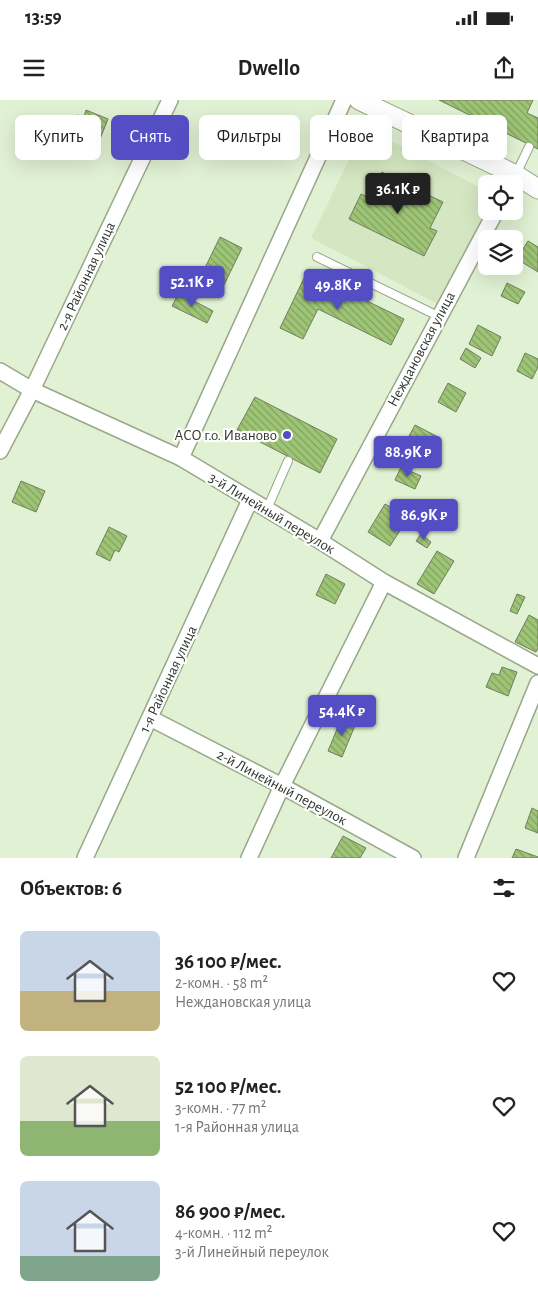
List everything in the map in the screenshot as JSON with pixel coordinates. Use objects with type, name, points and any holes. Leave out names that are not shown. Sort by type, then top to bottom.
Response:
[{"type":"street","name":"2-я Районная улица","points":[[0,451],[32,390],[170,100]]},
{"type":"street","points":[[181,458],[344,100]]},
{"type":"street","points":[[359,100],[503,175]]},
{"type":"street","points":[[523,184],[538,189]]},
{"type":"street","name":"Неждановская улица","points":[[320,541],[438,316],[491,220]]},
{"type":"street","name":"3-й Линейный переулок","points":[[0,371],[32,390],[181,458],[320,541],[384,582],[538,666]]},
{"type":"street","name":"1-я Районная улица","points":[[85,858],[250,500]]},
{"type":"street","points":[[249,858],[282,786],[384,582]]},
{"type":"street","points":[[466,858],[538,683]]},
{"type":"street","name":"2-й Линейный переулок","points":[[150,718],[282,786],[413,858]]},
{"type":"lane","points":[[515,175],[529,147]]},
{"type":"lane","points":[[317,257],[438,316]]},
{"type":"lane","points":[[267,509],[288,461]]},
{"type":"shaded area","points":[[392,141],[402,147],[402,160],[427,160],[478,187],[478,220],[481,220],[438,304],[311,238],[349,160],[392,160]]},
{"type":"building","points":[[439,100],[533,100],[527,113],[538,118],[538,149],[507,134],[507,115],[469,115]]},
{"type":"building","points":[[86,110],[98,115],[85,115]]},
{"type":"building","points":[[101,116],[108,119],[101,136]]},
{"type":"building","points":[[382,172],[396,180],[394,185],[425,200],[428,195],[443,202],[430,228],[437,231],[424,256],[349,219],[361,194],[369,198]]},
{"type":"building","points":[[220,237],[242,248],[224,285],[202,274]]},
{"type":"building","points":[[528,241],[538,247],[538,272],[523,263],[523,249]]},
{"type":"building","points":[[307,272],[404,319],[391,345],[318,309],[303,339],[280,328]]},
{"type":"building","points":[[507,283],[525,292],[518,304],[501,296]]},
{"type":"building","points":[[179,293],[213,311],[207,323],[172,306]]},
{"type":"building","points":[[478,325],[501,337],[492,356],[469,344]]},
{"type":"building","points":[[466,348],[481,358],[475,368],[460,359]]},
{"type":"building","points":[[525,353],[538,359],[538,367],[532,379],[517,371]]},
{"type":"building","points":[[448,383],[466,393],[456,412],[438,402]]},
{"type":"building","name":"АСО г.о. Иваново","points":[[255,397],[337,439],[320,473],[237,430]]},
{"type":"building","points":[[415,425],[440,438],[426,467],[400,453]]},
{"type":"building","points":[[401,467],[421,476],[415,489],[395,480]]},
{"type":"building","points":[[21,481],[45,491],[36,512],[12,502]]},
{"type":"building","points":[[385,504],[408,518],[390,546],[368,532]]},
{"type":"building","points":[[109,527],[127,536],[119,552],[115,550],[110,561],[96,554]]},
{"type":"building","points":[[421,534],[431,542],[427,548],[416,541]]},
{"type":"building","points":[[437,551],[454,561],[434,594],[417,584]]},
{"type":"building","points":[[326,574],[345,584],[335,604],[316,595]]},
{"type":"building","points":[[517,594],[525,597],[517,614],[510,611]]},
{"type":"building","points":[[529,615],[538,620],[538,648],[536,652],[515,642]]},
{"type":"building","points":[[502,667],[517,672],[508,696],[486,687],[492,673],[499,675]]},
{"type":"building","points":[[342,717],[356,723],[342,757],[328,751]]},
{"type":"building","points":[[532,808],[538,811],[538,833],[525,828]]},
{"type":"building","points":[[343,836],[366,848],[360,858],[331,858]]},
{"type":"building","points":[[516,849],[538,857],[538,858],[512,858]]},
{"type":"place","name":"АСО г.о. Иваново","points":[[287,435]]}]
